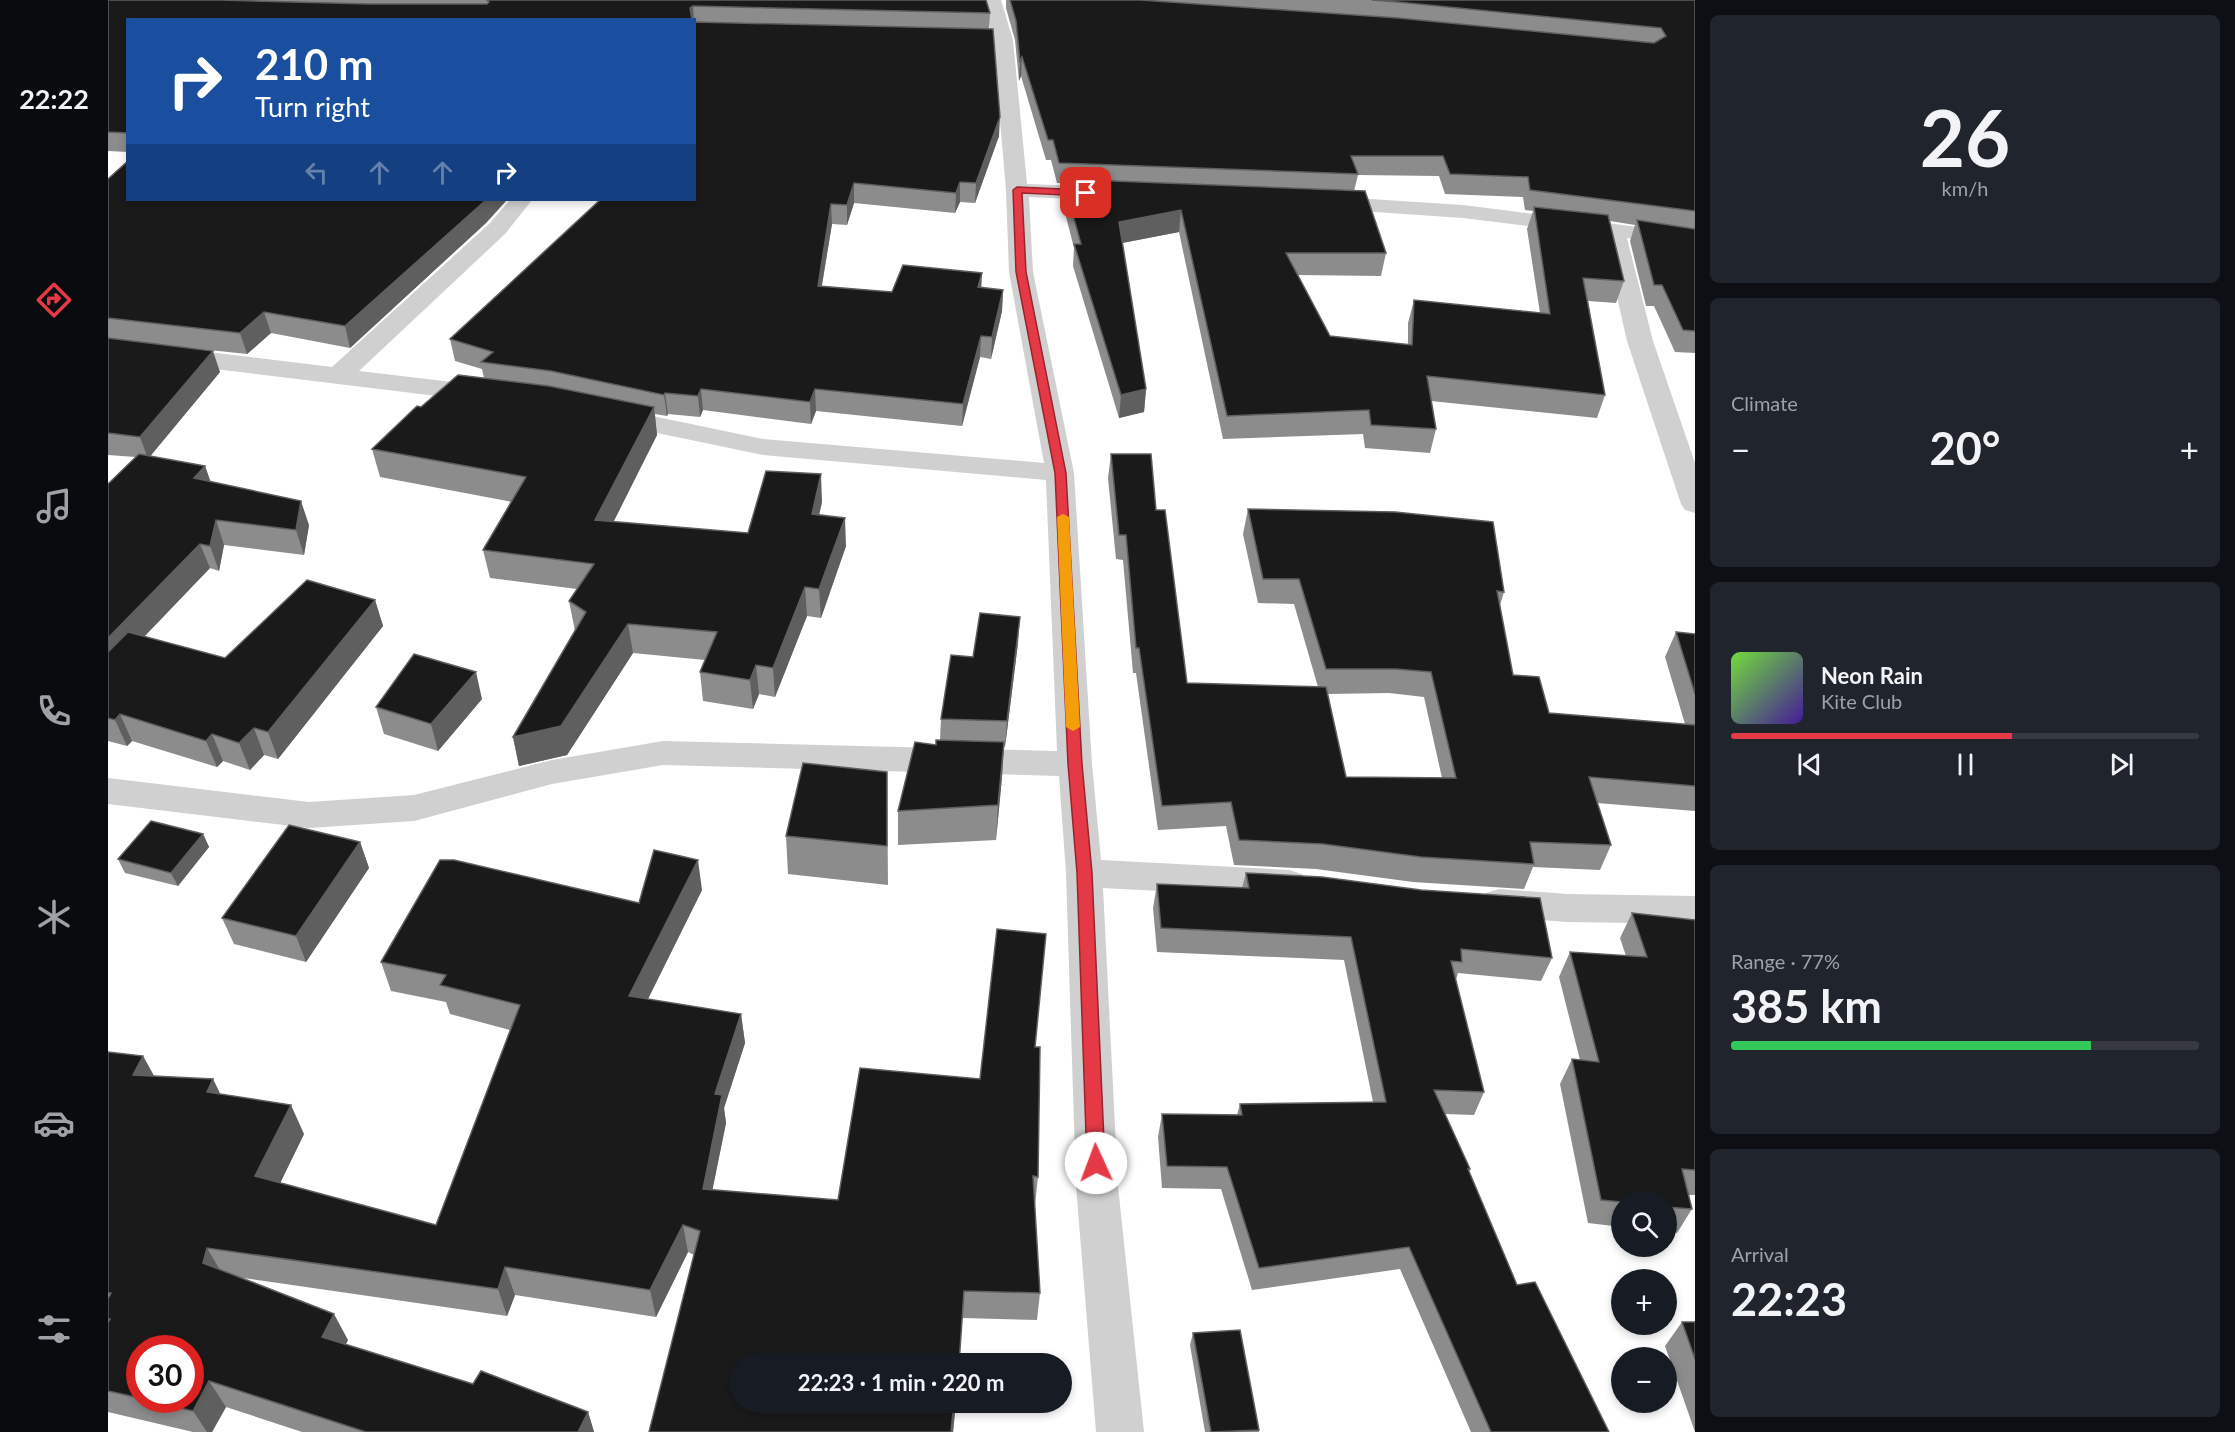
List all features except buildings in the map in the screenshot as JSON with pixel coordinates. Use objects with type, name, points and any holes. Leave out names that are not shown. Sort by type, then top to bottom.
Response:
[{"type":"street","points":[[1000,1],[992,40],[1017,190],[1021,272],[1060,473],[1075,764],[1084,873],[1097,1186],[1120,1432]]},
{"type":"street","points":[[1017,190],[1125,195]]},
{"type":"street","points":[[339,375],[497,229],[520,201]]},
{"type":"street","points":[[1304,202],[1388,205],[1613,229],[1695,241]]},
{"type":"street","points":[[1613,229],[1640,341],[1695,504]]},
{"type":"street","points":[[108,348],[508,397]]},
{"type":"street","points":[[588,410],[763,447],[1060,473]]},
{"type":"street","points":[[108,791],[309,815],[414,808],[552,772],[663,753],[1075,764]]},
{"type":"street","points":[[1084,873],[1326,886]]},
{"type":"street","points":[[1465,901],[1568,908],[1695,910]]},
{"type":"slow traffic","points":[[1063,517],[1073,727]]},
{"type":"route","points":[[1086,193],[1017,190],[1021,272],[1060,473],[1075,764],[1084,873],[1096,1163]]}]
